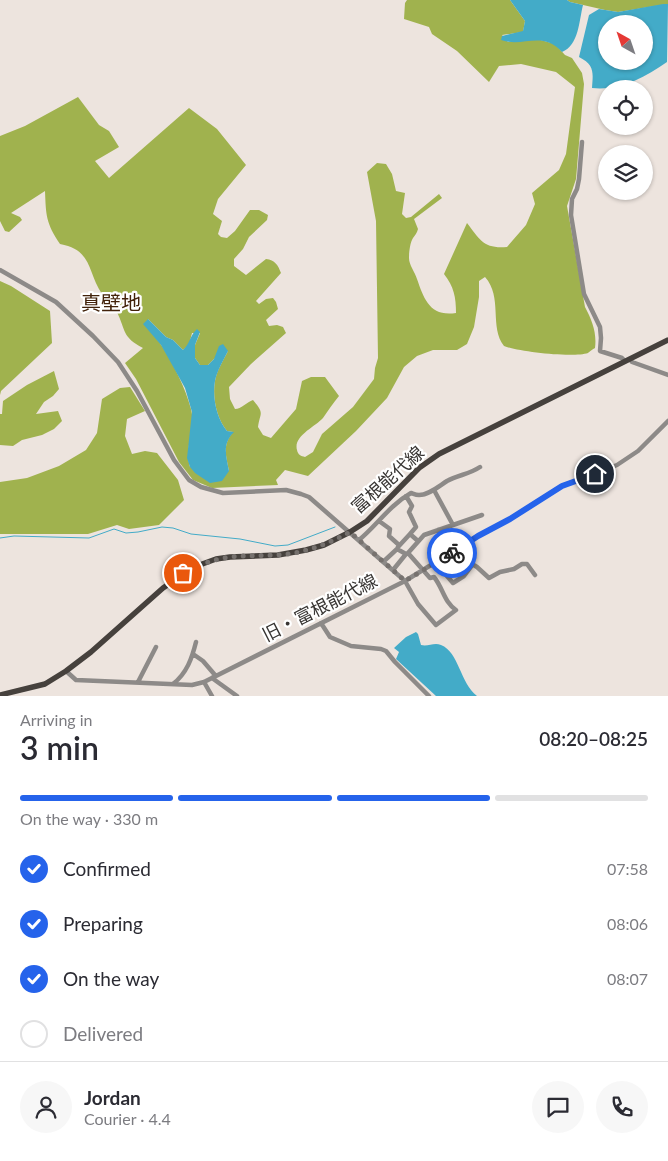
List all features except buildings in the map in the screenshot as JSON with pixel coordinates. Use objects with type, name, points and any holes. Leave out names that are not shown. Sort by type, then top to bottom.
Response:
[{"type":"main road","name":"富根能代線","points":[[0,695],[44,684],[66,671],[91,652],[163,588],[194,567],[230,557],[278,555],[306,550],[350,532],[378,510],[419,468],[439,454],[668,340]]},
{"type":"street","points":[[582,142],[579,179],[571,206],[584,294],[600,327],[602,338],[600,351],[668,375]]},
{"type":"street","points":[[0,270],[56,302],[118,362],[141,398],[174,460],[189,480],[201,487],[223,493],[286,490],[309,497],[405,581],[418,604],[436,625],[456,610],[447,604],[443,591],[434,578],[430,578],[398,547],[389,536],[390,529],[379,521]]},
{"type":"street","name":"旧・富根能代線","points":[[66,671],[76,680],[192,685],[204,682],[405,581],[562,486],[625,460],[650,440],[668,421]]},
{"type":"street","points":[[359,540],[406,496],[411,493],[420,495],[434,490],[448,481],[473,472],[480,467]]},
{"type":"street","points":[[434,490],[452,525]]},
{"type":"street","points":[[384,562],[416,527],[409,512],[412,506],[406,496]]},
{"type":"street","points":[[378,510],[384,515]]},
{"type":"street","points":[[393,570],[424,535],[482,515]]},
{"type":"street","points":[[438,530],[461,558],[473,564],[489,578],[500,572],[514,570],[522,564],[527,564],[535,575]]},
{"type":"street","points":[[410,534],[418,541]]},
{"type":"street","points":[[435,562],[453,583]]},
{"type":"street","points":[[443,591],[464,576],[473,564]]},
{"type":"street","points":[[321,623],[330,637],[352,646],[386,651],[429,696]]},
{"type":"street","points":[[173,684],[184,674],[196,642]]},
{"type":"street","points":[[138,682],[156,646]]},
{"type":"street","points":[[193,654],[204,661],[213,677],[237,696]]},
{"type":"street","points":[[204,682],[212,696]]},
{"type":"green space","points":[[407,0],[510,0],[525,21],[523,32],[502,35],[508,42],[537,39],[555,44],[565,55],[572,58],[582,73],[584,84],[576,179],[567,206],[585,307],[595,332],[595,348],[588,353],[559,355],[504,346],[497,330],[493,294],[485,277],[479,281],[479,297],[474,327],[467,344],[457,350],[433,350],[417,356],[404,367],[387,398],[356,431],[308,476],[285,470],[276,480],[278,485],[212,488],[193,480],[179,462],[136,379],[125,363],[143,348],[128,337],[117,312],[105,299],[97,286],[84,257],[71,247],[60,244],[55,237],[48,219],[45,191],[11,213],[22,220],[9,232],[5,231],[0,221],[0,136],[25,126],[78,97],[99,125],[109,131],[119,147],[95,161],[109,178],[189,108],[217,129],[246,165],[218,199],[213,214],[222,221],[218,234],[221,237],[227,238],[235,231],[250,210],[259,210],[268,215],[267,220],[249,237],[243,249],[234,259],[234,266],[246,275],[266,259],[272,260],[277,265],[281,273],[256,301],[259,304],[266,299],[273,298],[278,309],[266,320],[269,326],[277,325],[283,327],[286,333],[251,364],[229,387],[230,399],[235,409],[253,400],[260,411],[258,427],[263,435],[271,438],[296,409],[302,381],[311,377],[325,377],[339,396],[323,418],[298,440],[297,452],[305,457],[313,452],[322,434],[353,407],[374,379],[378,358],[376,221],[367,172],[377,163],[386,164],[392,174],[396,191],[405,193],[402,214],[406,218],[411,217],[439,194],[442,198],[414,219],[418,229],[411,242],[409,261],[429,305],[447,314],[456,313],[456,302],[454,292],[444,274],[467,223],[483,242],[488,245],[507,247],[526,225],[535,204],[532,193],[559,170],[566,154],[575,87],[556,72],[521,64],[499,66],[489,82],[457,51],[432,34],[429,27],[404,19],[405,3]],"holes":[[[148,319],[166,337],[173,340],[183,350],[189,345],[192,333],[200,333],[195,345],[195,358],[200,365],[208,365],[228,351],[216,377],[214,394],[220,421],[227,431],[233,432],[226,446],[229,471],[190,467],[188,452],[192,423],[191,409],[179,376],[152,331]]]},
{"type":"green space","points":[[567,0],[668,0],[668,4],[618,12]]},
{"type":"green space","points":[[0,281],[50,311],[52,343],[1,391],[0,395]]},
{"type":"green space","points":[[54,371],[59,389],[44,402],[36,414],[58,411],[62,421],[54,429],[42,435],[22,440],[13,446],[0,445],[0,414],[2,414],[3,401],[27,385]]},
{"type":"green space","points":[[130,387],[145,411],[127,419],[125,436],[132,454],[145,451],[157,453],[178,480],[184,500],[159,525],[129,529],[117,525],[88,534],[0,534],[0,482],[27,478],[59,466],[86,450],[97,433],[102,399],[120,388]]},
{"type":"water","points":[[510,0],[567,0],[583,5],[577,32],[572,44],[562,52],[555,45],[547,42],[509,42],[501,40],[502,36],[523,31],[525,21]]},
{"type":"water","points":[[668,4],[667,62],[649,73],[635,80],[598,80],[598,88],[592,88],[592,70],[588,63],[579,57],[589,15],[599,9],[618,12]]},
{"type":"water","points":[[148,319],[166,337],[173,340],[183,350],[197,329],[200,332],[195,345],[195,358],[200,365],[208,365],[214,359],[219,346],[223,344],[228,351],[217,374],[214,388],[220,421],[227,431],[234,432],[226,445],[229,471],[222,481],[210,483],[195,473],[190,467],[187,458],[192,412],[185,388],[161,345],[143,324]]},
{"type":"water","points":[[416,632],[421,645],[438,644],[452,654],[467,684],[477,696],[436,696],[396,659],[399,652],[394,648],[406,637]]},
{"type":"waterway","points":[[0,538],[14,536],[89,538],[114,529],[126,533],[162,527],[173,528],[191,534],[240,539],[275,546],[288,545],[335,527]]},
{"type":"way so far","points":[[183,573],[205,563],[230,557],[278,555],[306,550],[350,532],[405,581],[452,553]]},
{"type":"district","name":"真壁地","points":[[111,303]]},
{"type":"route","points":[[452,553],[562,486],[595,474]]}]
